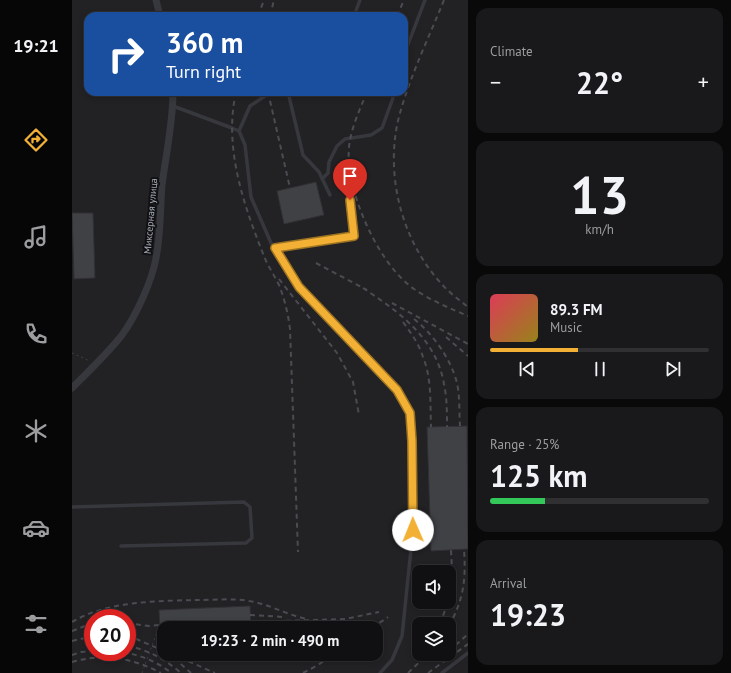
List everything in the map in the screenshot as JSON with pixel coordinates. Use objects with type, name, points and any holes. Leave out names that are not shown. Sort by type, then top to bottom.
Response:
[{"type":"street","points":[[156,0],[159,12]]},
{"type":"street","name":"Миксерная улица","points":[[72,388],[123,333],[150,282],[156,257],[162,187],[173,106],[173,96]]},
{"type":"lane","points":[[356,12],[360,0]]},
{"type":"lane","points":[[408,45],[425,0]]},
{"type":"lane","points":[[239,131],[250,106],[266,96]]},
{"type":"lane","points":[[289,96],[303,154],[319,172],[330,195]]},
{"type":"lane","points":[[322,179],[328,173],[329,162],[337,146],[345,139],[371,135],[382,128],[393,98],[392,96]]},
{"type":"lane","points":[[173,106],[239,131],[245,145],[250,197],[275,248],[299,287],[397,390],[410,413],[412,441],[413,530],[402,636],[392,660],[380,673]]},
{"type":"lane","points":[[275,248],[354,236],[350,200]]},
{"type":"lane","points":[[72,507],[244,502],[250,507],[252,538],[246,543],[121,546]]},
{"type":"lane","points":[[442,673],[468,653]]},
{"type":"path","points":[[72,353],[90,361],[94,366]]},
{"type":"path","points":[[142,673],[157,632]]},
{"type":"shaded area","points":[[72,0],[468,0],[468,673],[72,673]]},
{"type":"building","points":[[316,182],[324,215],[284,224],[277,191]]},
{"type":"building","points":[[72,213],[93,213],[95,278],[74,279]]},
{"type":"building","points":[[467,426],[468,549],[431,551],[427,427]]},
{"type":"building","points":[[250,606],[251,621],[160,621],[159,610]]},
{"type":"railway","points":[[260,12],[264,0]]},
{"type":"railway","points":[[271,12],[274,0]]},
{"type":"railway","points":[[399,12],[404,0]]},
{"type":"railway","points":[[408,88],[444,0]]},
{"type":"railway","points":[[235,96],[232,135],[238,178],[258,241],[266,261],[279,285],[286,307],[290,329],[298,552]]},
{"type":"railway","points":[[269,96],[290,188]]},
{"type":"railway","points":[[365,96],[350,140],[349,164],[352,184],[366,225],[388,262],[414,289],[427,297],[468,316]]},
{"type":"railway","points":[[405,96],[395,135],[394,157],[395,180],[405,224],[425,263],[442,285],[468,307]]},
{"type":"railway","points":[[316,263],[367,290]]},
{"type":"railway","points":[[279,279],[337,353],[353,382],[359,415]]},
{"type":"railway","points":[[363,288],[390,307],[414,328],[433,353],[440,368],[444,384],[447,427]]},
{"type":"railway","points":[[392,303],[468,344]]},
{"type":"railway","points":[[414,319],[428,332],[446,356],[454,374],[458,388],[460,426]]},
{"type":"railway","points":[[403,322],[417,343],[426,365],[430,392],[431,427]]},
{"type":"railway","points":[[446,337],[468,356]]},
{"type":"railway","points":[[454,617],[463,589],[465,570],[464,549]]},
{"type":"railway","points":[[451,550],[452,565]]},
{"type":"railway","points":[[72,622],[86,615],[116,606],[149,602],[223,599],[256,602],[307,619]]},
{"type":"railway","points":[[443,617],[445,609]]},
{"type":"railway","points":[[340,620],[379,612]]},
{"type":"railway","points":[[250,615],[284,617]]},
{"type":"railway","points":[[382,621],[388,617]]},
{"type":"railway","points":[[282,621],[345,619]]},
{"type":"railway","points":[[136,624],[157,625]]},
{"type":"railway","points":[[72,631],[84,626]]},
{"type":"railway","points":[[456,645],[468,634]]},
{"type":"railway","points":[[72,641],[84,638]]},
{"type":"railway","points":[[136,639],[157,648]]},
{"type":"railway","points":[[428,673],[468,644]]},
{"type":"railway","points":[[136,648],[156,656],[181,673]]},
{"type":"railway","points":[[72,655],[84,652]]},
{"type":"railway","points":[[136,655],[158,664],[169,671]]},
{"type":"railway","points":[[72,662],[95,658],[118,658],[140,664],[161,673]]},
{"type":"railway","points":[[177,661],[191,673]]},
{"type":"railway","points":[[188,661],[215,673]]},
{"type":"railway","points":[[303,673],[324,661]]},
{"type":"railway","points":[[408,673],[421,661]]},
{"type":"route","points":[[350,200],[354,236],[275,248],[299,287],[397,390],[410,413],[412,441],[413,530]]}]
